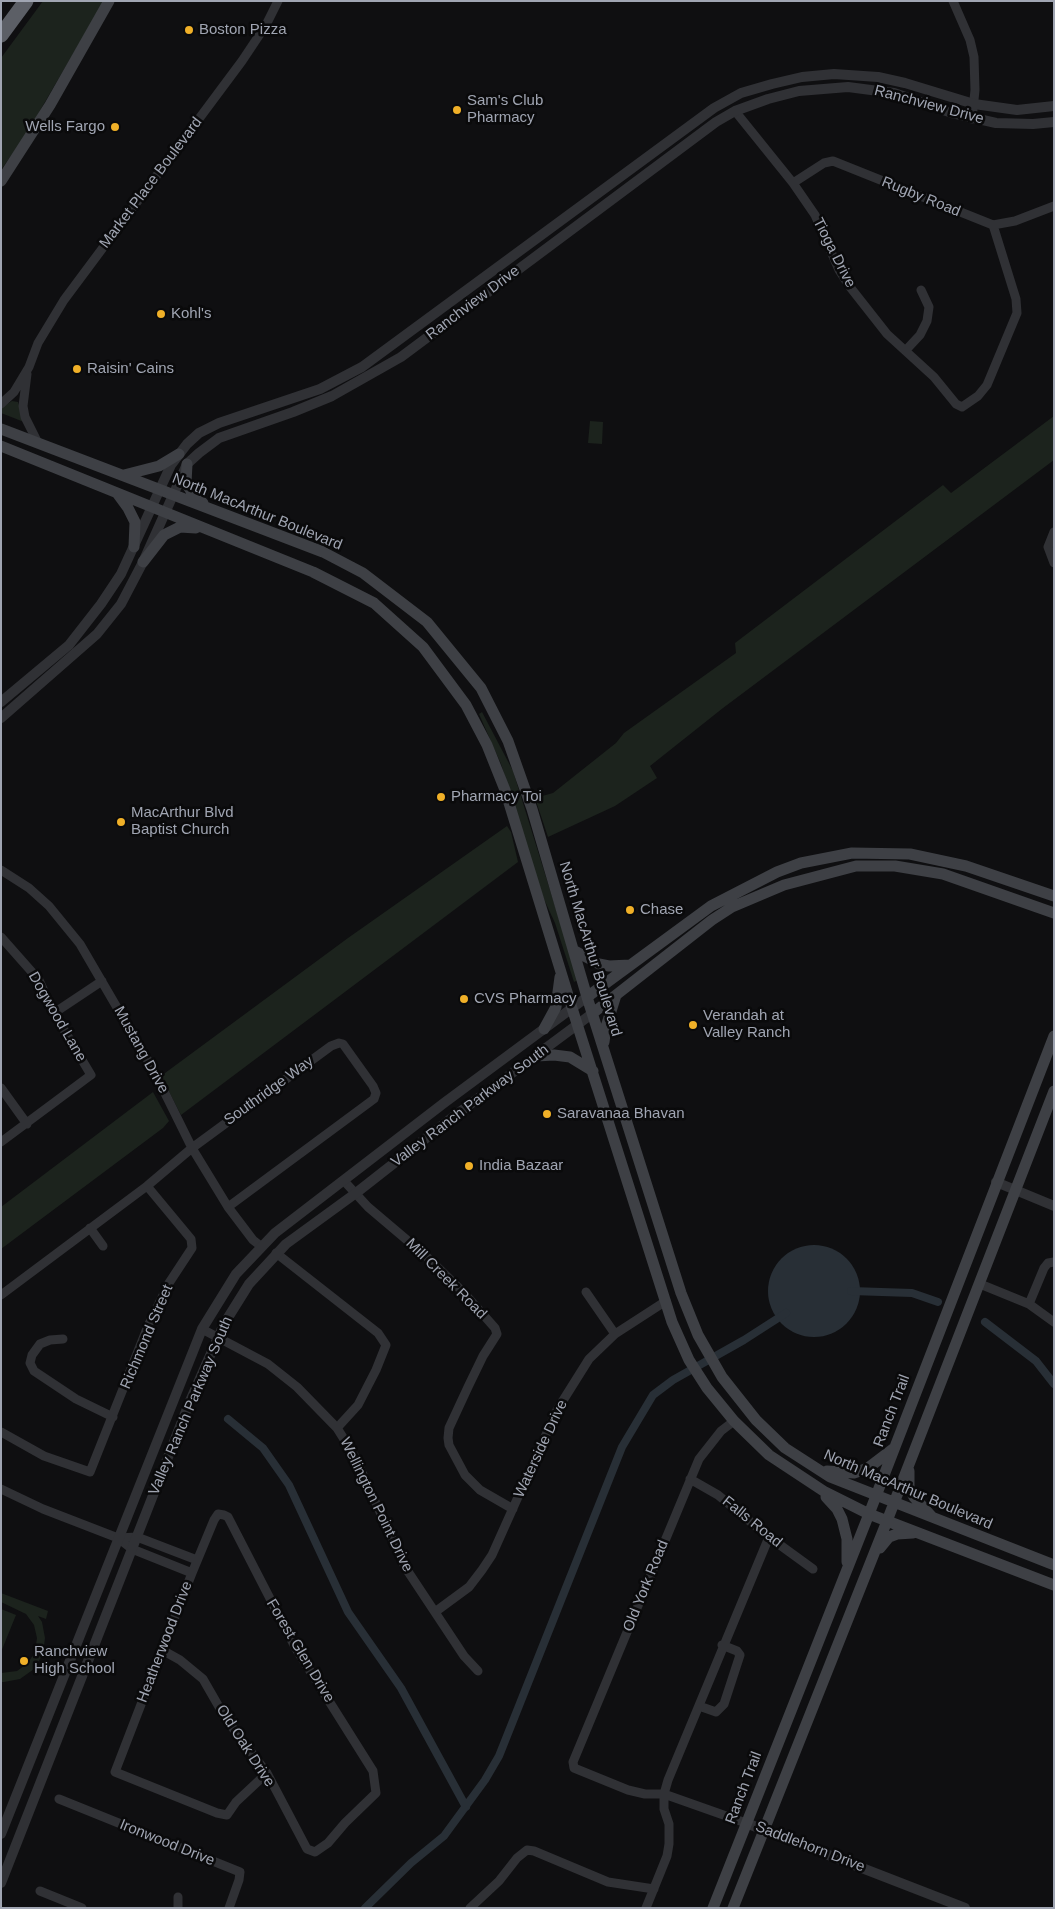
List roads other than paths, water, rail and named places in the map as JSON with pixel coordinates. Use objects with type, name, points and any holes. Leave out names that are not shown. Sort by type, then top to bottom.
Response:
[{"type":"highway","points":[[1,35],[26,1]]},
{"type":"main road","points":[[1,181],[45,113],[109,1]]},
{"type":"main road","name":"North MacArthur Boulevard","points":[[1,428],[323,552],[363,573],[427,622],[480,688],[508,741],[525,789],[587,998],[679,1286],[698,1335],[722,1377],[785,1448],[818,1470],[875,1496],[1054,1565]]},
{"type":"main road","points":[[1,446],[312,572],[374,604],[423,647],[466,705],[488,745],[506,790],[572,1008],[680,1342],[707,1388],[734,1421],[769,1455],[830,1500],[842,1519],[847,1538],[847,1568]]},
{"type":"main road","points":[[124,476],[159,466],[179,454]]},
{"type":"main road","points":[[188,464],[186,483],[192,494],[210,509]]},
{"type":"main road","points":[[116,492],[128,508],[135,522],[134,547]]},
{"type":"main road","points":[[143,562],[164,535],[180,528],[203,528]]},
{"type":"main road","points":[[466,705],[480,688]]},
{"type":"main road","points":[[466,705],[488,701]]},
{"type":"main road","points":[[587,998],[711,906],[752,884],[801,863],[838,855],[875,852],[926,856],[966,866],[1054,896]]},
{"type":"main road","points":[[923,870],[926,856]]},
{"type":"main road","points":[[593,1013],[712,920],[732,907],[784,885],[856,866],[895,866],[923,870],[963,880],[1054,913]]},
{"type":"main road","points":[[752,884],[757,896]]},
{"type":"main road","points":[[574,952],[599,964],[610,966],[631,965]]},
{"type":"main road","points":[[544,1029],[556,1007],[561,970]]},
{"type":"main road","points":[[604,1048],[606,1027],[616,995]]},
{"type":"main road","name":"Ranch Trail","points":[[713,1908],[869,1514],[1054,1036]]},
{"type":"main road","points":[[536,1056],[554,1055],[570,1058],[593,1071]]},
{"type":"main road","points":[[733,1908],[872,1560],[1054,1091]]},
{"type":"main road","points":[[630,1190],[648,1186]]},
{"type":"main road","points":[[934,1344],[953,1351]]},
{"type":"main road","points":[[818,1470],[837,1473],[854,1472],[868,1468],[893,1449]]},
{"type":"main road","points":[[912,1456],[908,1476],[909,1488],[914,1497],[933,1518]]},
{"type":"main road","points":[[809,1483],[869,1514],[1054,1585]]},
{"type":"main road","points":[[872,1560],[889,1537],[907,1532],[922,1533]]},
{"type":"main road","points":[[810,1660],[829,1668]]},
{"type":"street","name":"Market Place Boulevard","points":[[1,404],[14,392],[29,367],[38,343],[64,300],[242,61],[266,25],[278,1]]},
{"type":"street","points":[[953,1],[970,40],[974,57],[974,104],[972,119]]},
{"type":"street","name":"Ranchview Drive","points":[[1,702],[38,668],[76,638],[110,592],[134,547],[159,490],[179,454],[199,433],[209,427],[320,389],[362,367],[697,119],[741,93],[802,77],[826,74],[853,74],[896,81],[974,104],[1018,110],[1054,106]]},
{"type":"street","name":"Ranchview Drive","points":[[1,718],[97,634],[121,604],[143,562],[172,494],[188,464],[219,438],[332,396],[401,357],[716,122],[735,111],[768,99],[799,91],[848,88],[894,93],[972,119],[1019,124],[1054,122]]},
{"type":"street","name":"Tioga Drive","points":[[735,111],[793,183],[815,215],[839,270],[850,288],[886,334],[934,377],[956,404],[962,408],[978,396],[987,385],[1017,313],[1016,299],[993,225]]},
{"type":"street","points":[[681,132],[688,143]]},
{"type":"street","name":"Rugby Road","points":[[793,183],[824,163],[833,161],[993,225]]},
{"type":"street","points":[[993,225],[1016,221],[1054,206]]},
{"type":"street","points":[[906,350],[920,335],[927,321],[929,307],[927,298],[922,290]]},
{"type":"street","points":[[394,345],[401,357]]},
{"type":"street","points":[[382,353],[388,364]]},
{"type":"street","name":"Market Place Boulevard","points":[[29,367],[23,406],[25,417],[38,443]]},
{"type":"street","points":[[1054,532],[1048,547],[1054,563]]},
{"type":"street","points":[[38,668],[46,678]]},
{"type":"street","name":"Mustang Drive","points":[[1,870],[29,888],[50,906],[80,944],[154,1071],[192,1148],[228,1207],[253,1240],[262,1247]]},
{"type":"street","name":"Dogwood Lane","points":[[1,937],[39,980],[54,1012],[91,1076],[27,1124]]},
{"type":"street","points":[[54,1012],[102,981]]},
{"type":"street","name":"Valley Ranch Parkway South","points":[[2,1831],[202,1329],[236,1274],[275,1234],[345,1182],[444,1103],[587,998]]},
{"type":"street","name":"Valley Ranch Parkway South","points":[[1,1883],[132,1549],[218,1337],[249,1284],[286,1244],[593,1013]]},
{"type":"street","name":"Southridge Way","points":[[1,1295],[147,1186],[192,1148],[335,1044],[339,1043],[346,1047],[373,1086],[376,1093],[374,1099],[228,1207]]},
{"type":"street","points":[[1,1088],[27,1124],[1,1142]]},
{"type":"street","points":[[444,1103],[453,1117]]},
{"type":"street","name":"Mill Creek Road","points":[[345,1182],[368,1207],[427,1257],[464,1293],[495,1328],[497,1334],[483,1356],[468,1387],[449,1428],[448,1438],[449,1445],[465,1475],[480,1490],[513,1509]]},
{"type":"street","points":[[996,1182],[1054,1206]]},
{"type":"street","name":"Richmond Street","points":[[1,1432],[44,1456],[90,1472],[148,1326],[169,1283],[192,1248],[191,1239],[147,1186]]},
{"type":"street","points":[[90,1228],[103,1246]]},
{"type":"street","points":[[276,1253],[378,1333],[386,1344],[376,1370],[358,1405],[337,1428]]},
{"type":"street","points":[[1029,1304],[1044,1268],[1054,1262]]},
{"type":"street","points":[[980,1284],[1029,1304],[1054,1322]]},
{"type":"street","points":[[586,1292],[615,1334]]},
{"type":"street","name":"Waterside Drive","points":[[435,1612],[469,1588],[482,1570],[513,1509],[569,1388],[589,1359],[615,1334],[666,1301]]},
{"type":"street","name":"Wellington Point Drive","points":[[202,1329],[275,1370],[296,1386],[337,1428],[354,1455],[405,1567],[464,1656],[478,1670]]},
{"type":"street","points":[[63,1339],[50,1340],[40,1344],[32,1355],[30,1363],[34,1371],[76,1399],[113,1417]]},
{"type":"street","name":"Old York Road","points":[[573,1762],[690,1479],[706,1447],[734,1421]]},
{"type":"street","name":"Falls Road","points":[[690,1479],[718,1495],[769,1537],[813,1569]]},
{"type":"street","points":[[1,1489],[43,1509],[118,1538],[132,1549],[192,1573]]},
{"type":"street","name":"Heatherwood Drive","points":[[218,1514],[197,1560],[115,1772],[217,1813],[227,1815],[236,1802],[267,1774]]},
{"type":"street","name":"Forest Glen Drive","points":[[218,1514],[228,1517],[295,1647],[373,1771],[376,1793],[344,1823],[328,1843],[315,1852]]},
{"type":"street","points":[[118,1538],[137,1537],[197,1560]]},
{"type":"street","points":[[646,1908],[667,1856],[669,1824],[664,1809],[664,1794],[670,1774],[722,1645],[769,1537]]},
{"type":"street","points":[[164,1562],[169,1550]]},
{"type":"street","points":[[699,1706],[716,1712],[724,1704],[740,1655],[737,1651],[722,1645]]},
{"type":"street","name":"Old Oak Drive","points":[[162,1650],[180,1660],[203,1679],[226,1718],[267,1774],[307,1849],[315,1852]]},
{"type":"street","points":[[54,1701],[70,1708]]},
{"type":"street","name":"Saddlehorn Drive","points":[[573,1762],[574,1768],[628,1790],[645,1794],[664,1794],[764,1830],[965,1908]]},
{"type":"street","name":"Ironwood Drive","points":[[59,1799],[240,1872],[239,1880],[228,1908]]},
{"type":"street","points":[[2,1831],[20,1835]]},
{"type":"street","points":[[470,1908],[499,1881],[517,1858],[527,1850],[534,1851],[608,1882],[654,1889]]},
{"type":"street","points":[[40,1891],[82,1908]]},
{"type":"street","points":[[178,1897],[178,1908]]},
{"type":"waterway","points":[[851,1291],[912,1293],[938,1302]]},
{"type":"waterway","points":[[365,1908],[411,1863],[444,1836],[485,1780],[499,1756],[622,1447],[653,1395],[673,1380],[744,1340],[786,1313]]},
{"type":"waterway","points":[[985,1322],[1036,1361],[1054,1384]]},
{"type":"waterway","points":[[228,1419],[263,1448],[289,1485],[348,1612],[401,1688],[466,1807]]},
{"type":"place","name":"Boston Pizza","points":[[189,30]]},
{"type":"place","name":"Sam's Club Pharmacy","points":[[457,110]]},
{"type":"place","name":"Wells Fargo","points":[[115,127]]},
{"type":"place","name":"Kohl's","points":[[161,314]]},
{"type":"place","name":"Raisin' Cains","points":[[77,369]]},
{"type":"place","name":"Pharmacy Toi","points":[[441,797]]},
{"type":"place","name":"MacArthur Blvd Baptist Church","points":[[121,822]]},
{"type":"place","name":"Chase","points":[[630,910]]},
{"type":"place","name":"CVS Pharmacy","points":[[464,999]]},
{"type":"place","name":"Verandah at Valley Ranch","points":[[693,1025]]},
{"type":"place","name":"Saravanaa Bhavan","points":[[547,1114]]},
{"type":"place","name":"India Bazaar","points":[[469,1166]]},
{"type":"place","name":"Ranchview High School","points":[[24,1661]]}]
